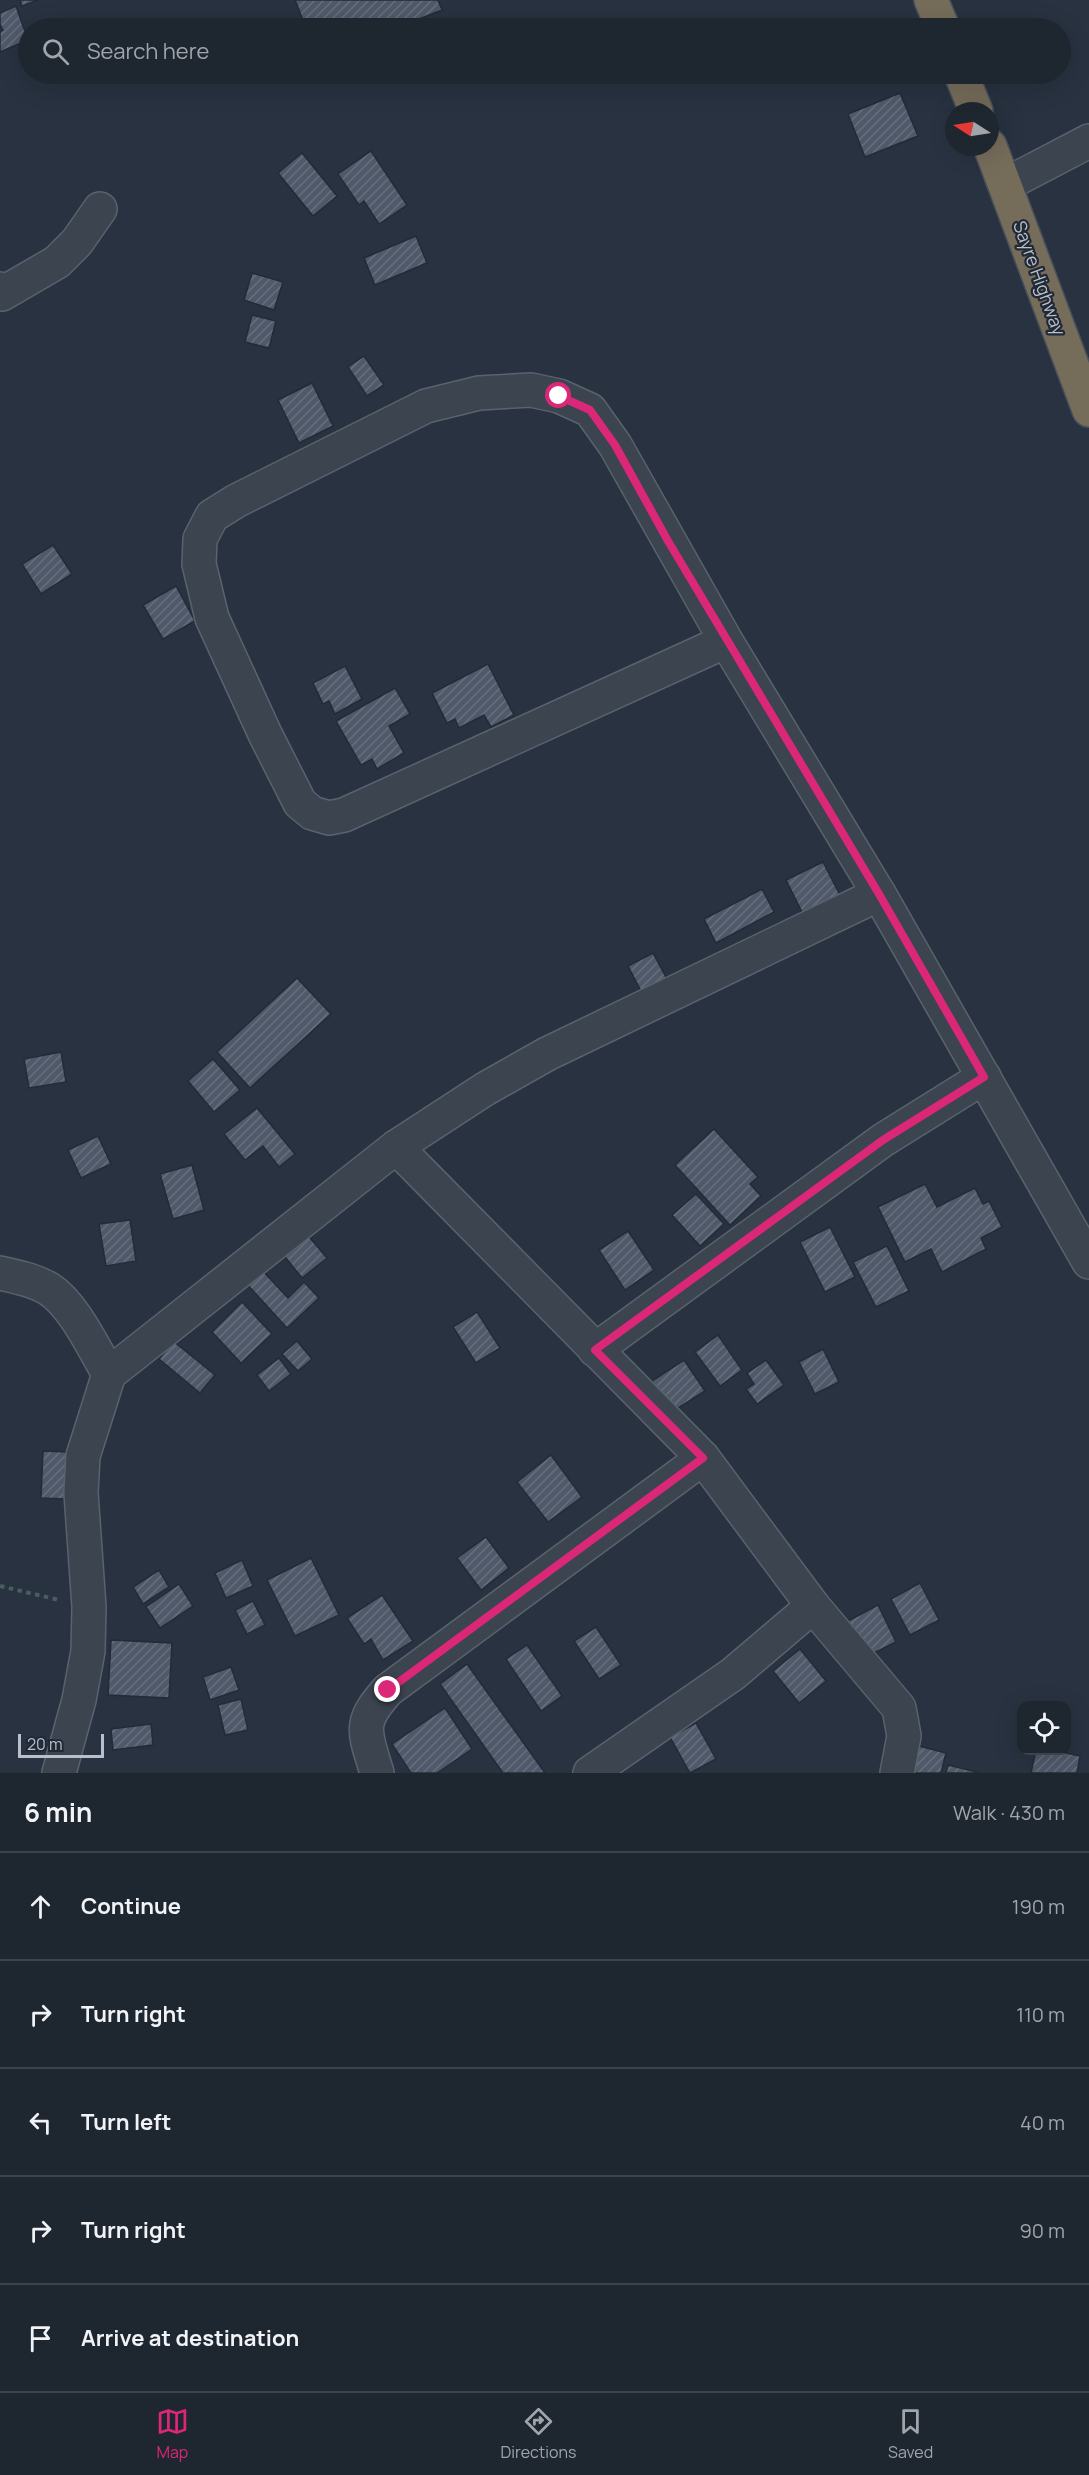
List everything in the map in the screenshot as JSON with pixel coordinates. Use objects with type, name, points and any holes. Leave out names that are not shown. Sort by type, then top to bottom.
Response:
[{"type":"highway","points":[[932,0],[939,18]]},
{"type":"highway","points":[[965,84],[972,102]]},
{"type":"highway","name":"Sayre Highway","points":[[994,156],[1089,410]]},
{"type":"street","points":[[1005,185],[1089,141]]},
{"type":"street","points":[[1,293],[57,262],[78,242],[100,209]]},
{"type":"street","points":[[726,641],[355,810],[329,818],[312,813],[300,803],[212,618],[199,564],[200,539],[212,516],[236,501],[426,406],[479,393],[531,390],[559,396],[590,410],[615,445],[726,641],[879,894],[1089,1262]]},
{"type":"street","points":[[59,1773],[79,1700],[88,1651],[89,1607],[81,1493],[83,1456],[109,1374],[396,1147],[485,1089],[547,1054],[879,894]]},
{"type":"street","points":[[595,1350],[883,1140],[984,1077]]},
{"type":"street","points":[[396,1147],[703,1458],[813,1606],[899,1708],[904,1736],[897,1773]]},
{"type":"street","points":[[0,1273],[24,1279],[50,1290],[68,1307],[109,1374]]},
{"type":"street","points":[[377,1773],[366,1734],[366,1720],[374,1705],[388,1690],[703,1458]]},
{"type":"street","points":[[590,1773],[733,1674],[813,1606]]},
{"type":"path","points":[[0,1586],[89,1607]]},
{"type":"building","points":[[20,0],[38,0],[22,6]]},
{"type":"building","points":[[295,0],[438,0],[442,10],[422,18],[302,18]]},
{"type":"building","points":[[16,6],[20,18],[18,18],[18,44],[0,52],[0,32],[3,30],[0,24],[0,13]]},
{"type":"building","points":[[900,93],[918,136],[865,157],[848,114]]},
{"type":"building","points":[[371,151],[407,205],[379,224],[364,201],[359,205],[338,174]]},
{"type":"building","points":[[302,153],[337,196],[313,216],[278,173]]},
{"type":"building","points":[[416,236],[427,263],[375,285],[364,258]]},
{"type":"building","points":[[252,273],[283,282],[274,310],[244,300]]},
{"type":"building","points":[[252,315],[276,321],[269,348],[245,342]]},
{"type":"building","points":[[364,356],[384,385],[367,396],[348,367]]},
{"type":"building","points":[[312,383],[333,426],[299,443],[278,400]]},
{"type":"building","points":[[53,545],[72,574],[41,594],[22,564]]},
{"type":"building","points":[[176,586],[195,621],[163,639],[143,605]]},
{"type":"building","points":[[488,664],[514,715],[491,727],[484,715],[459,728],[455,719],[447,723],[432,693]]},
{"type":"building","points":[[345,666],[362,699],[335,714],[329,701],[323,704],[313,683]]},
{"type":"building","points":[[395,688],[410,714],[389,726],[404,753],[377,769],[372,759],[361,765],[336,721]]},
{"type":"building","points":[[823,862],[843,901],[806,920],[786,880]]},
{"type":"building","points":[[762,889],[774,912],[716,943],[704,919]]},
{"type":"building","points":[[653,953],[668,981],[642,993],[628,966]]},
{"type":"building","points":[[297,978],[331,1014],[250,1088],[217,1052]]},
{"type":"building","points":[[61,1052],[66,1082],[29,1088],[24,1059]]},
{"type":"building","points":[[213,1059],[240,1090],[214,1112],[188,1081]]},
{"type":"building","points":[[257,1108],[295,1154],[279,1167],[263,1146],[245,1160],[224,1134]]},
{"type":"building","points":[[714,1129],[758,1177],[750,1184],[761,1196],[730,1225],[675,1165]]},
{"type":"building","points":[[98,1136],[111,1164],[81,1178],[68,1150]]},
{"type":"building","points":[[192,1165],[204,1210],[173,1219],[160,1174]]},
{"type":"building","points":[[925,1184],[937,1207],[975,1188],[983,1204],[989,1201],[1002,1227],[981,1238],[986,1249],[942,1272],[931,1249],[905,1262],[878,1207]]},
{"type":"building","points":[[696,1194],[724,1224],[700,1246],[672,1215]]},
{"type":"building","points":[[130,1220],[136,1261],[106,1266],[99,1224]]},
{"type":"building","points":[[830,1227],[855,1277],[825,1292],[800,1242]]},
{"type":"building","points":[[628,1231],[654,1270],[625,1290],[599,1250]]},
{"type":"building","points":[[305,1232],[327,1258],[302,1278],[281,1252]]},
{"type":"building","points":[[887,1246],[909,1291],[876,1307],[853,1262]]},
{"type":"building","points":[[260,1268],[288,1298],[304,1282],[319,1298],[287,1328],[245,1282]]},
{"type":"building","points":[[242,1302],[272,1334],[241,1363],[212,1332]]},
{"type":"building","points":[[477,1312],[500,1348],[476,1363],[453,1327]]},
{"type":"building","points":[[718,1335],[742,1370],[720,1386],[695,1352]]},
{"type":"building","points":[[173,1341],[215,1375],[200,1393],[159,1359]]},
{"type":"building","points":[[297,1341],[312,1359],[298,1371],[282,1354]]},
{"type":"building","points":[[823,1349],[839,1382],[815,1394],[799,1362]]},
{"type":"building","points":[[279,1358],[291,1374],[269,1391],[257,1375]]},
{"type":"building","points":[[684,1360],[705,1391],[672,1412],[652,1381]]},
{"type":"building","points":[[766,1360],[784,1385],[757,1404],[746,1389],[754,1384],[747,1373]]},
{"type":"building","points":[[43,1451],[68,1452],[66,1499],[41,1498]]},
{"type":"building","points":[[551,1455],[582,1497],[548,1522],[517,1482]]},
{"type":"building","points":[[486,1537],[509,1568],[481,1590],[457,1558]]},
{"type":"building","points":[[311,1558],[339,1615],[295,1636],[267,1580]]},
{"type":"building","points":[[242,1560],[253,1586],[226,1598],[215,1573]]},
{"type":"building","points":[[159,1570],[169,1587],[143,1604],[133,1587]]},
{"type":"building","points":[[920,1583],[939,1620],[910,1635],[891,1599]]},
{"type":"building","points":[[179,1584],[193,1606],[160,1628],[146,1607]]},
{"type":"building","points":[[382,1595],[413,1641],[383,1660],[371,1639],[364,1644],[347,1618]]},
{"type":"building","points":[[253,1601],[265,1625],[247,1634],[235,1610]]},
{"type":"building","points":[[878,1605],[896,1642],[864,1658],[846,1622]]},
{"type":"building","points":[[596,1627],[621,1665],[599,1679],[574,1641]]},
{"type":"building","points":[[111,1640],[172,1643],[169,1698],[108,1695]]},
{"type":"building","points":[[527,1645],[562,1696],[541,1711],[506,1659]]},
{"type":"building","points":[[800,1649],[826,1681],[799,1703],[773,1671]]},
{"type":"building","points":[[467,1664],[545,1773],[503,1773],[440,1684]]},
{"type":"building","points":[[231,1667],[239,1690],[210,1700],[203,1677]]},
{"type":"building","points":[[241,1699],[248,1730],[225,1735],[218,1705]]},
{"type":"building","points":[[445,1708],[472,1749],[437,1773],[411,1773],[392,1744]]},
{"type":"building","points":[[696,1723],[716,1759],[690,1773],[670,1737]]},
{"type":"building","points":[[151,1724],[153,1745],[113,1750],[111,1729]]},
{"type":"building","points":[[911,1744],[946,1753],[941,1773],[904,1773]]},
{"type":"building","points":[[1035,1755],[1080,1756],[1077,1773],[1031,1773]]},
{"type":"building","points":[[948,1765],[981,1773],[946,1773]]},
{"type":"route","points":[[388,1690],[530,1583],[703,1458],[595,1350],[883,1140],[984,1077],[879,894],[726,641],[615,445],[590,410],[559,396]]}]
